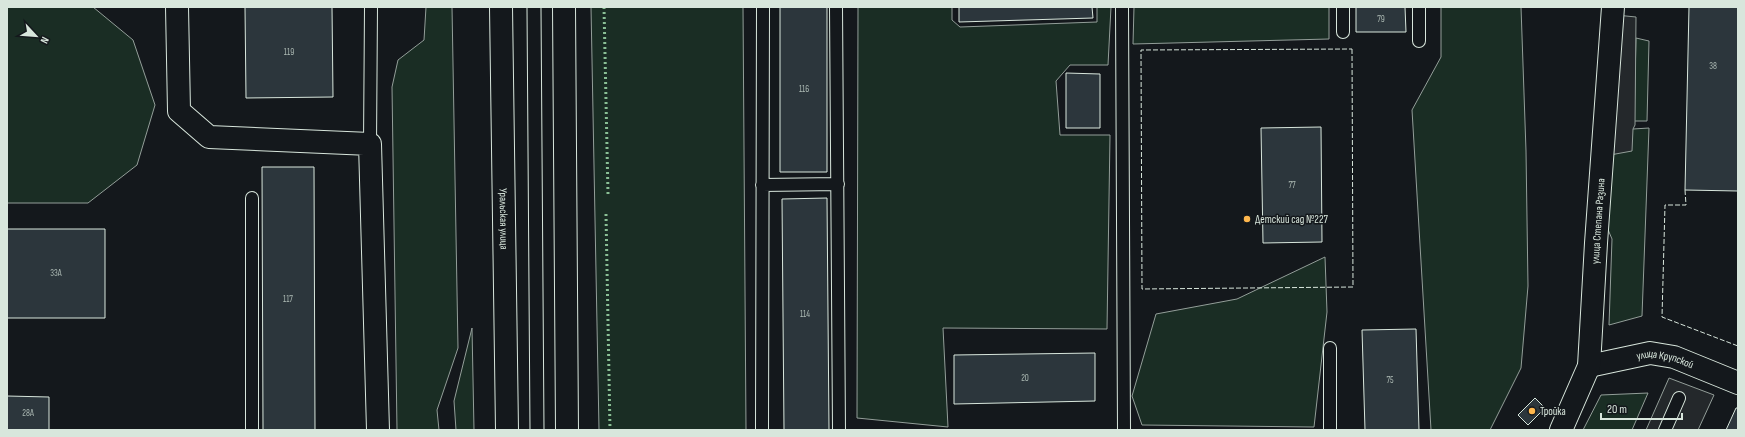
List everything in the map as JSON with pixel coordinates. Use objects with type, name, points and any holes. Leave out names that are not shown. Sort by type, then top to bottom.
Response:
[{"type":"street","points":[[177,7],[179,111],[209,137],[370,144],[378,430]]},
{"type":"street","name":"Уральская улица","points":[[501,7],[507,430]]},
{"type":"street","points":[[564,7],[567,430]]},
{"type":"street","name":"улица Степана Разина","points":[[1560,430],[1589,366],[1596,243],[1613,7]]},
{"type":"street","name":"улица Крупской","points":[[1589,366],[1650,353],[1674,357],[1738,383]]},
{"type":"lane","points":[[370,144],[371,7]]},
{"type":"lane","points":[[762,430],[763,7]]},
{"type":"lane","points":[[836,7],[839,430]]},
{"type":"lane","points":[[1122,7],[1124,430]]},
{"type":"lane","points":[[1343,7],[1343,32]]},
{"type":"lane","points":[[1419,7],[1419,41]]},
{"type":"lane","points":[[762,185],[838,184]]},
{"type":"lane","points":[[252,198],[252,430]]},
{"type":"lane","points":[[1330,348],[1330,430]]},
{"type":"lane","points":[[1665,430],[1679,398]]},
{"type":"green space","points":[[7,7],[93,7],[133,40],[155,105],[137,165],[88,203],[7,203]]},
{"type":"green space","points":[[426,7],[452,7],[458,348],[437,410],[439,430],[397,430],[392,87],[398,60],[424,40]]},
{"type":"green space","points":[[591,7],[743,7],[746,430],[599,430]]},
{"type":"green space","points":[[858,7],[952,7],[952,20],[960,27],[1097,22],[1097,7],[1111,7],[1108,65],[1070,65],[1056,81],[1060,135],[1110,135],[1107,329],[943,328],[948,427],[857,418]]},
{"type":"green space","points":[[1134,7],[1329,7],[1329,39],[1133,44]]},
{"type":"green space","points":[[1441,7],[1521,7],[1526,151],[1528,286],[1521,368],[1490,430],[1431,430],[1412,110],[1441,57]]},
{"type":"green space","points":[[1636,38],[1649,41],[1647,121],[1634,121]]},
{"type":"green space","points":[[1649,128],[1642,316],[1609,325],[1612,239],[1606,225],[1610,155],[1633,129]]},
{"type":"green space","points":[[1325,257],[1327,312],[1314,427],[1142,425],[1132,396],[1156,314],[1237,299]]},
{"type":"green space","points":[[472,328],[474,430],[456,430],[454,401]]},
{"type":"green space","points":[[1648,393],[1632,430],[1583,430],[1601,395]]},
{"type":"shaded area","points":[[1616,15],[1636,17],[1635,125],[1633,129],[1632,151],[1610,155]]},
{"type":"shaded area","points":[[1669,378],[1714,395],[1698,430],[1646,430]]},
{"type":"building","points":[[245,7],[332,7],[333,97],[246,98]]},
{"type":"building","points":[[780,7],[827,7],[827,172],[780,172]]},
{"type":"building","points":[[959,7],[1092,7],[1093,18],[959,22]]},
{"type":"building","points":[[1356,7],[1405,7],[1406,32],[1356,32]]},
{"type":"building","points":[[1689,7],[1738,7],[1738,191],[1685,190]]},
{"type":"building","points":[[1066,73],[1100,74],[1100,128],[1066,128]]},
{"type":"building","points":[[1321,127],[1322,242],[1263,243],[1261,128]]},
{"type":"building","points":[[262,167],[314,167],[315,430],[263,430]]},
{"type":"building","points":[[827,198],[829,430],[784,430],[782,199]]},
{"type":"building","points":[[7,229],[105,229],[105,318],[7,318]]},
{"type":"building","points":[[1416,329],[1419,430],[1365,430],[1362,330]]},
{"type":"building","points":[[1095,353],[1095,401],[954,404],[954,355]]},
{"type":"building","points":[[7,396],[49,397],[49,430],[7,430]]},
{"type":"building","name":"Тройка","points":[[1535,398],[1545,408],[1528,425],[1518,415]]},
{"type":"building","points":[[1736,408],[1738,408],[1738,430],[1726,430]]},
{"type":"tram line","points":[[527,7],[530,430]]},
{"type":"tram line","points":[[541,7],[544,430]]},
{"type":"hedge","points":[[604,7],[608,194]]},
{"type":"hedge","points":[[606,214],[610,430]]},
{"type":"fence","points":[[1352,49],[1353,287],[1142,289],[1141,50],[1352,49]]},
{"type":"fence","points":[[1685,190],[1686,205],[1665,205],[1662,317],[1738,346]]},
{"type":"place","name":"Детский сад №227","points":[[1247,219]]},
{"type":"place","name":"Тройка","points":[[1532,411]]}]
